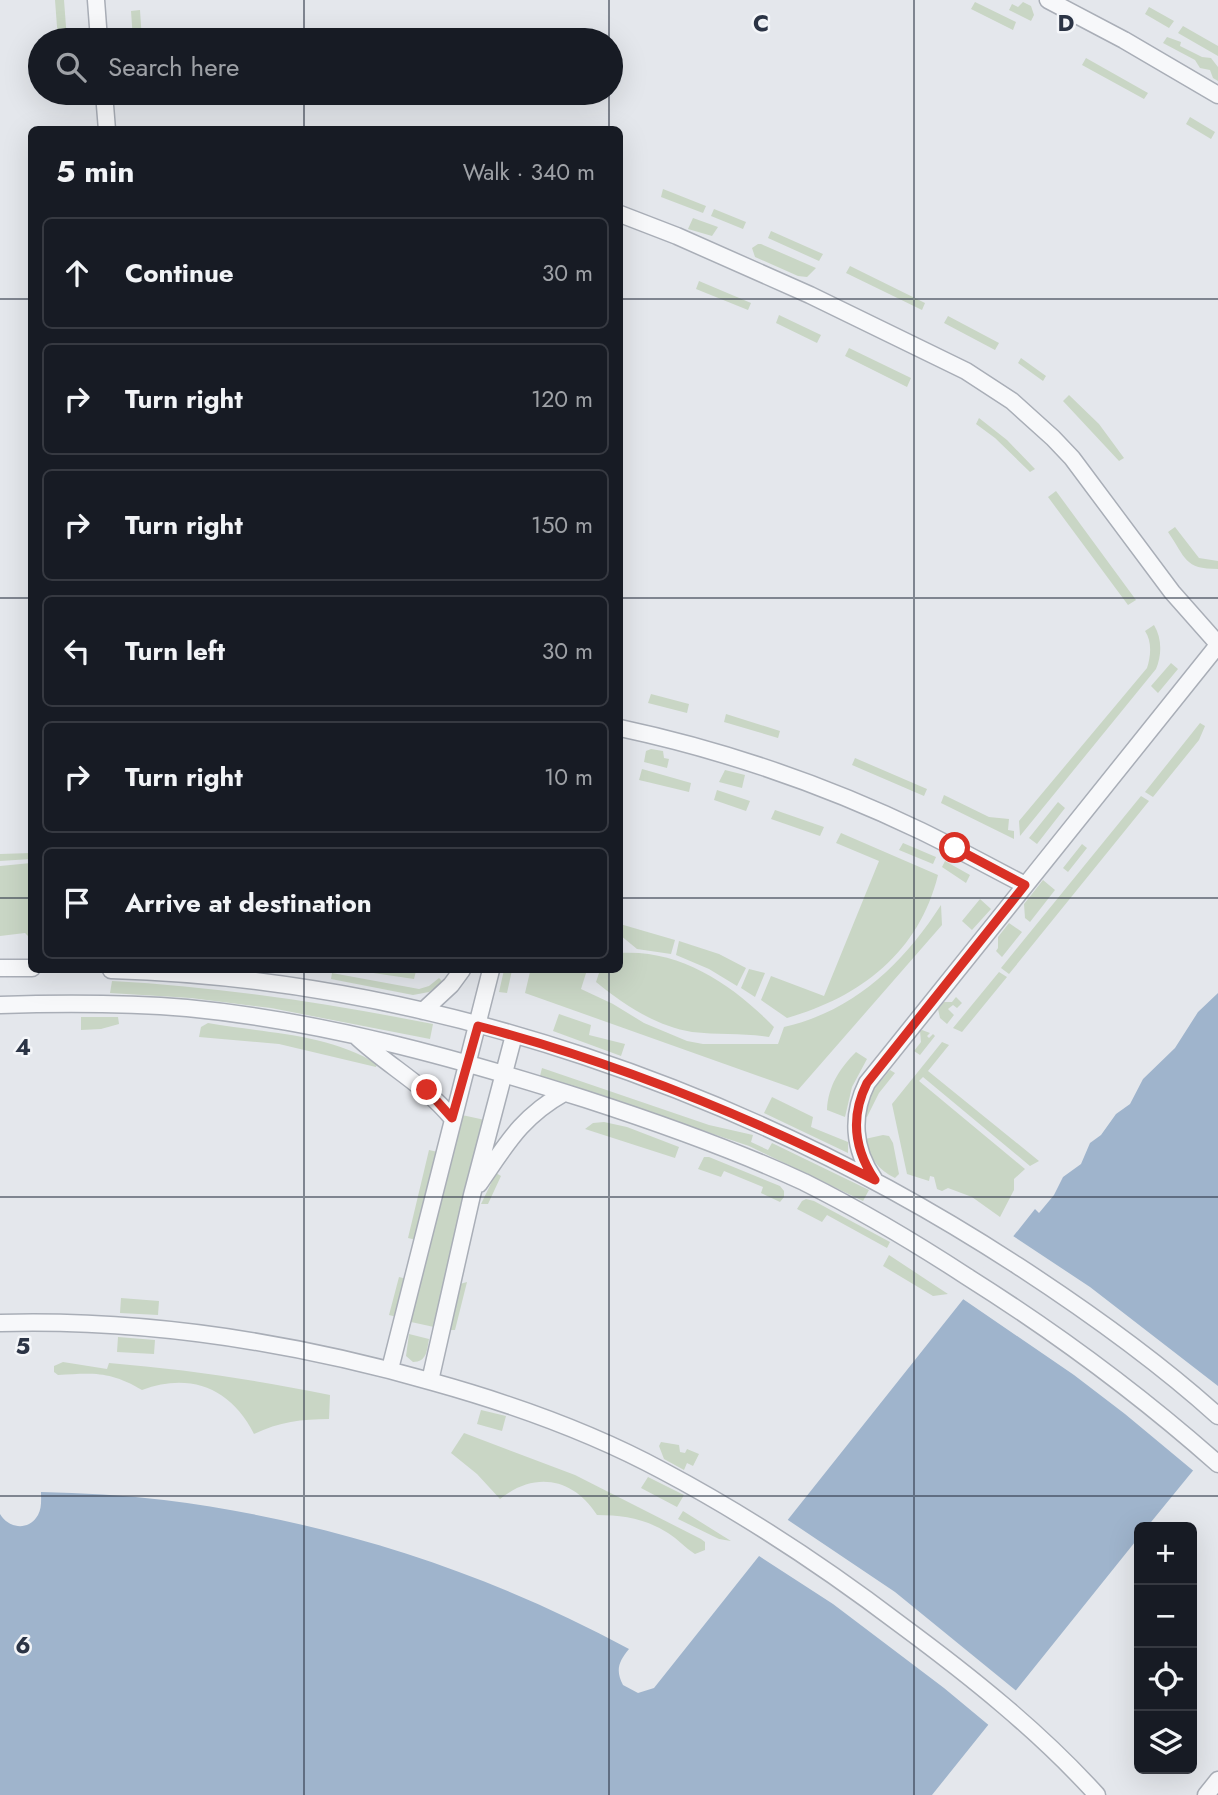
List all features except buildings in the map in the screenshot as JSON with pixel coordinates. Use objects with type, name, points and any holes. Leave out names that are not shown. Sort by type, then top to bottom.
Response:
[{"type":"street","points":[[96,0],[98,28]]},
{"type":"street","points":[[1048,0],[1124,40],[1218,95]]},
{"type":"street","points":[[105,105],[107,126]]},
{"type":"street","points":[[623,215],[705,248],[854,316],[966,371],[1012,401],[1072,458],[1172,592],[1218,645],[867,1083],[858,1105],[856,1128],[859,1150],[875,1180]]},
{"type":"street","points":[[623,729],[720,754],[834,794],[920,831],[1025,885]]},
{"type":"street","points":[[0,968],[28,968]]},
{"type":"street","points":[[211,973],[423,1011],[514,1035],[555,1047],[727,1111],[875,1180],[976,1239],[1086,1312],[1165,1371],[1218,1416]]},
{"type":"street","points":[[423,1011],[460,973]]},
{"type":"street","points":[[390,1369],[490,973]]},
{"type":"street","points":[[1,1005],[65,1003],[188,1009],[273,1020],[356,1036],[467,1065],[564,1093],[695,1137],[781,1172],[861,1213],[955,1269],[1048,1329],[1100,1367],[1218,1464]]},
{"type":"street","points":[[430,1381],[472,1195],[514,1035]]},
{"type":"street","points":[[356,1036],[383,1060],[418,1083],[452,1118]]},
{"type":"street","points":[[472,1195],[519,1126],[540,1107],[564,1093]]},
{"type":"street","points":[[0,1323],[120,1326],[218,1335],[304,1350],[390,1369],[486,1397],[587,1435],[661,1470],[837,1578],[959,1670],[1037,1737],[1097,1795]]},
{"type":"street","points":[[1206,1795],[1218,1780]]},
{"type":"green space","points":[[55,0],[64,0],[66,28],[57,28]]},
{"type":"green space","points":[[975,2],[1016,22],[1013,30],[971,9]]},
{"type":"green space","points":[[1023,2],[1031,6],[1034,15],[1031,21],[1009,10],[1012,4],[1018,7]]},
{"type":"green space","points":[[1149,7],[1174,21],[1169,28],[1145,14]]},
{"type":"green space","points":[[140,10],[141,28],[132,28],[131,11]]},
{"type":"green space","points":[[1183,26],[1218,46],[1218,56],[1178,33]]},
{"type":"green space","points":[[1167,37],[1181,42],[1180,46],[1202,57],[1211,58],[1218,67],[1218,81],[1213,78],[1210,70],[1200,68],[1195,60],[1163,43]]},
{"type":"green space","points":[[1086,58],[1148,93],[1144,99],[1082,65]]},
{"type":"green space","points":[[1190,117],[1215,132],[1211,139],[1186,124]]},
{"type":"green space","points":[[663,189],[706,206],[703,213],[661,197]]},
{"type":"green space","points":[[714,209],[746,222],[743,229],[711,216]]},
{"type":"green space","points":[[693,218],[718,227],[712,236],[688,229]]},
{"type":"green space","points":[[771,231],[823,254],[819,261],[768,238]]},
{"type":"green space","points":[[758,244],[816,268],[807,277],[798,276],[755,257],[752,248]]},
{"type":"green space","points":[[850,266],[925,303],[922,310],[846,273]]},
{"type":"green space","points":[[699,281],[751,303],[748,310],[696,289]]},
{"type":"green space","points":[[779,315],[821,335],[817,343],[776,323]]},
{"type":"green space","points":[[948,316],[999,343],[995,350],[944,323]]},
{"type":"green space","points":[[849,348],[911,378],[907,387],[845,356]]},
{"type":"green space","points":[[1021,358],[1046,376],[1043,381],[1018,363]]},
{"type":"green space","points":[[1069,395],[1099,424],[1124,458],[1119,461],[1063,401]]},
{"type":"green space","points":[[979,418],[1007,440],[1035,469],[1030,472],[995,438],[976,424]]},
{"type":"green space","points":[[1056,491],[1136,600],[1128,605],[1048,497]]},
{"type":"green space","points":[[1175,527],[1199,558],[1218,561],[1218,569],[1198,567],[1187,560],[1168,532]]},
{"type":"green space","points":[[1154,625],[1159,635],[1160,647],[1156,669],[1020,836],[1019,821],[1147,668],[1150,649],[1145,631]]},
{"type":"green space","points":[[1171,663],[1178,669],[1158,693],[1151,686]]},
{"type":"green space","points":[[651,694],[689,704],[687,713],[648,703]]},
{"type":"green space","points":[[726,714],[780,731],[778,738],[724,722]]},
{"type":"green space","points":[[1200,723],[1205,726],[1199,740],[1153,797],[1145,792]]},
{"type":"green space","points":[[646,751],[663,751],[664,758],[669,759],[667,768],[644,762]]},
{"type":"green space","points":[[855,758],[927,789],[924,796],[852,765]]},
{"type":"green space","points":[[642,769],[691,783],[689,792],[639,780]]},
{"type":"green space","points":[[725,770],[745,775],[742,788],[719,782]]},
{"type":"green space","points":[[717,790],[750,801],[746,811],[714,800]]},
{"type":"green space","points":[[944,795],[989,817],[1009,819],[1008,830],[1014,831],[1014,839],[941,803]]},
{"type":"green space","points":[[1141,796],[1149,801],[1009,974],[1001,968]]},
{"type":"green space","points":[[1058,802],[1065,808],[1037,844],[1029,838]]},
{"type":"green space","points":[[775,810],[824,827],[820,836],[771,819]]},
{"type":"green space","points":[[841,833],[938,875],[917,927],[883,967],[839,998],[787,1018],[761,1000],[771,976],[824,996],[879,861],[836,843]]},
{"type":"green space","points":[[903,843],[936,857],[933,864],[899,850]]},
{"type":"green space","points":[[1082,844],[1087,848],[1068,872],[1063,868]]},
{"type":"green space","points":[[28,853],[28,859],[0,861],[0,854]]},
{"type":"green space","points":[[945,861],[970,875],[966,883],[942,867]]},
{"type":"green space","points":[[28,863],[28,936],[25,933],[0,936],[0,866]]},
{"type":"green space","points":[[1043,880],[1055,890],[1030,922],[1025,918],[1024,904]]},
{"type":"green space","points":[[980,899],[991,909],[972,930],[962,921]]},
{"type":"green space","points":[[941,905],[942,925],[798,1090],[525,993],[530,973],[586,973],[581,989],[644,1023],[687,1041],[703,1044],[778,1044],[784,1027],[833,1009],[874,982],[893,965]]},
{"type":"green space","points":[[1009,923],[1022,932],[1002,957],[996,951],[998,937]]},
{"type":"green space","points":[[623,925],[675,940],[671,954],[637,949],[623,937]]},
{"type":"green space","points":[[679,941],[719,954],[746,968],[737,986],[709,969],[676,955]]},
{"type":"green space","points":[[623,953],[664,957],[685,964],[723,984],[774,1027],[769,1037],[679,1029],[641,1013],[596,982],[599,973],[623,973]]},
{"type":"green space","points":[[749,969],[765,973],[755,997],[741,988]]},
{"type":"green space","points":[[999,972],[1007,977],[962,1032],[953,1028]]},
{"type":"green space","points":[[332,973],[419,989],[429,986],[439,978],[443,982],[429,992],[413,995],[331,979]]},
{"type":"green space","points":[[373,973],[416,973],[414,979]]},
{"type":"green space","points":[[503,973],[511,973],[507,993],[499,992]]},
{"type":"green space","points":[[112,981],[273,997],[433,1024],[430,1039],[271,1008],[191,998],[110,993]]},
{"type":"green space","points":[[956,997],[962,1003],[957,1008],[953,1005],[948,1009],[954,1015],[947,1024],[940,1018],[938,1009],[944,1002],[952,1002]]},
{"type":"green space","points":[[559,1014],[591,1025],[589,1035],[625,1044],[621,1056],[553,1031]]},
{"type":"green space","points":[[81,1017],[118,1017],[119,1024],[101,1029],[81,1030]]},
{"type":"green space","points":[[208,1023],[317,1040],[358,1054],[377,1064],[376,1067],[279,1044],[199,1037],[201,1027]]},
{"type":"green space","points":[[922,1030],[930,1033],[927,1036],[929,1038],[933,1034],[935,1036],[920,1055],[914,1051],[921,1042]]},
{"type":"green space","points":[[942,1042],[949,1045],[928,1071],[1039,1161],[1030,1166],[923,1077],[919,1081],[1025,1169],[1014,1179],[1014,1190],[1000,1217],[972,1197],[948,1188],[942,1191],[937,1189],[934,1177],[930,1176],[929,1181],[907,1174],[892,1104]]},
{"type":"green space","points":[[856,1052],[867,1059],[852,1087],[845,1117],[827,1110],[828,1101],[836,1078]]},
{"type":"green space","points":[[542,1068],[709,1125],[753,1135],[751,1142],[768,1150],[772,1143],[869,1190],[863,1201],[749,1146],[540,1076]]},
{"type":"green space","points":[[890,1070],[895,1073],[879,1093],[867,1117],[861,1116],[872,1091]]},
{"type":"green space","points":[[772,1097],[813,1117],[811,1127],[848,1142],[848,1153],[764,1113]]},
{"type":"green space","points":[[462,1115],[485,1120],[434,1327],[411,1322]]},
{"type":"green space","points":[[604,1122],[627,1127],[679,1147],[675,1158],[585,1129],[593,1123]]},
{"type":"green space","points":[[889,1136],[893,1143],[899,1174],[895,1178],[879,1167],[865,1139]]},
{"type":"green space","points":[[429,1150],[438,1152],[416,1240],[408,1238]]},
{"type":"green space","points":[[704,1157],[780,1186],[784,1197],[780,1202],[761,1193],[763,1187],[724,1171],[721,1177],[698,1169]]},
{"type":"green space","points":[[496,1173],[501,1176],[488,1204],[481,1204]]},
{"type":"green space","points":[[806,1199],[890,1242],[887,1248],[827,1215],[822,1222],[797,1209]]},
{"type":"green space","points":[[889,1255],[948,1294],[933,1296],[883,1266]]},
{"type":"green space","points":[[399,1277],[407,1279],[397,1317],[389,1315]]},
{"type":"green space","points":[[467,1282],[455,1330],[450,1330],[460,1284]]},
{"type":"green space","points":[[121,1298],[159,1301],[158,1315],[120,1313]]},
{"type":"green space","points":[[409,1334],[429,1339],[426,1355],[421,1360],[413,1362],[406,1356]]},
{"type":"green space","points":[[118,1337],[155,1340],[154,1354],[117,1352]]},
{"type":"green space","points":[[63,1362],[107,1369],[109,1363],[192,1372],[330,1395],[329,1419],[291,1422],[254,1434],[234,1405],[207,1388],[177,1383],[142,1390],[111,1376],[58,1375],[54,1372],[54,1366]]},
{"type":"green space","points":[[481,1410],[506,1416],[502,1431],[477,1424]]},
{"type":"green space","points":[[464,1433],[575,1475],[701,1539],[705,1542],[705,1550],[695,1554],[668,1533],[643,1521],[597,1515],[577,1493],[553,1483],[527,1484],[500,1499],[477,1474],[451,1453]]},
{"type":"green space","points":[[661,1442],[679,1445],[680,1452],[685,1453],[687,1449],[699,1454],[693,1466],[687,1463],[684,1470],[664,1459],[659,1446]]},
{"type":"green space","points":[[648,1477],[684,1495],[677,1507],[641,1488]]},
{"type":"green space","points":[[683,1511],[731,1541],[719,1539],[678,1519]]},
{"type":"water","points":[[1218,993],[1218,1440],[1151,1522],[1134,1522],[1134,1543],[932,1795],[0,1795],[0,1514],[8,1523],[14,1525],[30,1524],[39,1512],[41,1492],[133,1497],[224,1509],[344,1535],[403,1553],[519,1596],[629,1649],[619,1666],[623,1685],[638,1693],[654,1688],[1035,1209],[1039,1213],[1054,1195],[1063,1177],[1081,1164],[1090,1143],[1101,1135],[1116,1114],[1130,1104],[1143,1079],[1175,1048],[1198,1012]]},
{"type":"pier","points":[[1010,1234],[1090,1287],[1218,1386],[1218,1445],[1196,1473],[1074,1375],[960,1297]]},
{"type":"pier","points":[[785,1518],[895,1592],[1019,1693],[991,1727],[833,1604],[756,1554]]},
{"type":"route","points":[[427,1090],[452,1118],[478,1026],[544,1043],[638,1076],[727,1111],[875,1180],[863,1161],[856,1139],[858,1105],[867,1083],[1025,885],[955,848]]}]
